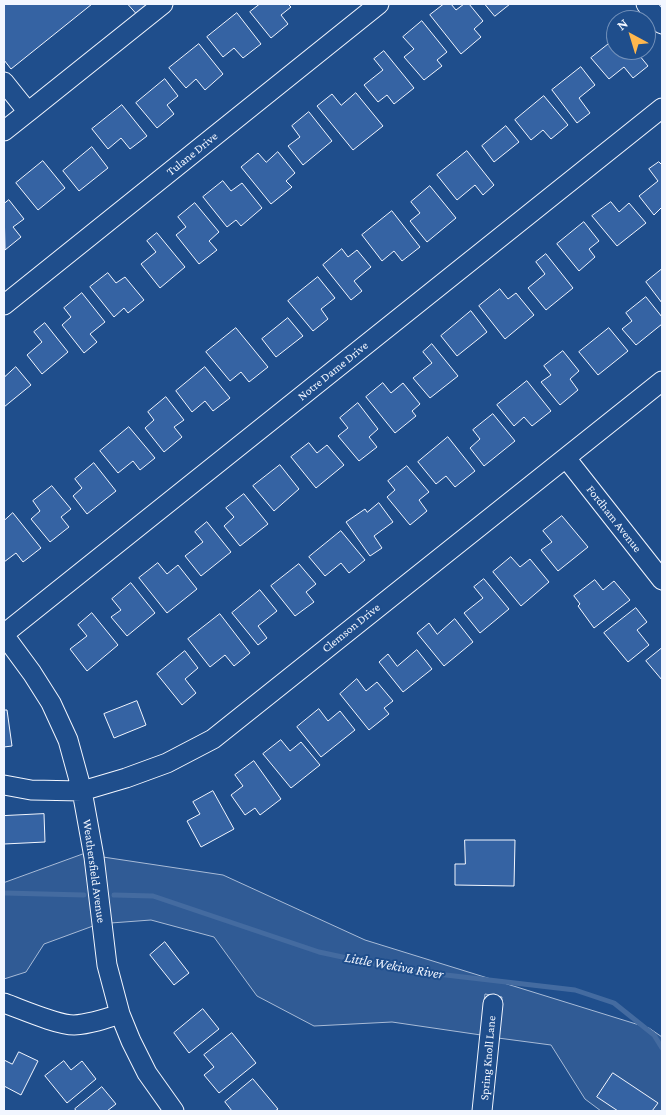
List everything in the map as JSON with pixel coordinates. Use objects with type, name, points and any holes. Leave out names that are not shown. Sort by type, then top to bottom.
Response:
[{"type":"street","points":[[4,131],[163,4]]},
{"type":"street","name":"Tulane Drive","points":[[4,305],[379,4]]},
{"type":"street","points":[[646,4],[662,24]]},
{"type":"street","points":[[4,82],[28,112]]},
{"type":"street","name":"Notre Dame Drive","points":[[5,640],[662,108]]},
{"type":"street","name":"Clemson Drive","points":[[4,785],[31,790],[82,791],[167,763],[213,738],[662,381]]},
{"type":"street","name":"Fordham Avenue","points":[[566,458],[662,580]]},
{"type":"street","name":"Weathersfield Avenue","points":[[5,640],[32,673],[51,703],[68,740],[82,791],[94,857],[107,965],[120,1014],[131,1041],[148,1073],[174,1111]]},
{"type":"street","points":[[4,1003],[54,1021],[72,1025],[90,1023],[120,1014]]},
{"type":"street","name":"Spring Knoll Lane","points":[[482,1111],[493,1004]]},
{"type":"shaded area","points":[[84,854],[93,926],[44,944],[26,972],[4,979],[4,883]]},
{"type":"shaded area","points":[[103,857],[223,875],[365,940],[649,1028],[662,1037],[662,1111],[601,1111],[585,1099],[551,1045],[498,1038],[502,997],[485,994],[481,1035],[392,1022],[314,1026],[257,996],[214,937],[151,920],[111,923]]},
{"type":"building","points":[[4,4],[92,4],[11,69],[4,60]]},
{"type":"building","points":[[128,4],[149,4],[137,14]]},
{"type":"building","points":[[260,4],[288,4],[291,7],[281,15],[288,24],[271,38],[250,12]]},
{"type":"building","points":[[444,4],[451,4],[456,10],[464,4],[469,4],[483,21],[474,29],[481,37],[461,54],[430,15]]},
{"type":"building","points":[[485,4],[510,4],[495,16]]},
{"type":"building","points":[[237,13],[261,44],[243,58],[234,48],[223,57],[207,37]]},
{"type":"building","points":[[422,21],[447,52],[437,60],[442,66],[424,80],[404,57],[414,49],[403,37]]},
{"type":"building","points":[[199,44],[223,74],[205,90],[196,79],[186,88],[169,68]]},
{"type":"building","points":[[606,46],[606,60],[643,60],[648,66],[633,78],[624,67],[609,79],[591,58]]},
{"type":"building","points":[[384,51],[414,88],[394,104],[387,95],[378,102],[364,85],[383,70],[374,59]]},
{"type":"building","points":[[581,67],[595,85],[579,98],[590,113],[577,123],[552,90]]},
{"type":"building","points":[[165,79],[178,96],[167,105],[174,114],[157,128],[136,103]]},
{"type":"building","points":[[356,93],[383,126],[353,150],[317,106],[332,94],[341,105]]},
{"type":"building","points":[[544,96],[568,125],[551,139],[543,130],[531,140],[515,120]]},
{"type":"building","points":[[122,105],[147,136],[130,149],[121,138],[108,149],[92,129]]},
{"type":"building","points":[[309,112],[332,141],[303,165],[288,146],[300,137],[292,126]]},
{"type":"building","points":[[506,126],[519,142],[494,162],[482,146]]},
{"type":"building","points":[[92,147],[108,168],[79,191],[63,171]]},
{"type":"building","points":[[467,151],[494,185],[483,195],[475,185],[457,200],[437,175]]},
{"type":"building","points":[[278,152],[295,173],[286,181],[292,187],[271,204],[241,167],[258,153],[266,162]]},
{"type":"building","points":[[43,161],[65,188],[38,210],[16,183]]},
{"type":"building","points":[[659,162],[662,165],[662,207],[654,215],[639,196],[658,181],[649,169]]},
{"type":"building","points":[[223,181],[231,191],[242,183],[262,208],[241,226],[236,220],[227,227],[203,197]]},
{"type":"building","points":[[430,186],[456,218],[427,242],[410,221],[420,213],[411,202]]},
{"type":"building","points":[[9,200],[24,219],[13,227],[21,237],[5,250],[4,204]]},
{"type":"building","points":[[611,202],[619,212],[629,203],[646,223],[617,246],[592,216]]},
{"type":"building","points":[[195,203],[219,232],[209,241],[217,250],[199,264],[176,235],[186,227],[178,217]]},
{"type":"building","points":[[392,211],[420,247],[402,261],[394,251],[382,261],[362,235]]},
{"type":"building","points":[[584,222],[599,241],[589,249],[595,257],[579,271],[557,244]]},
{"type":"building","points":[[157,233],[185,267],[160,288],[141,264],[156,252],[147,241]]},
{"type":"building","points":[[342,249],[348,257],[357,250],[371,267],[354,281],[362,291],[351,300],[323,265]]},
{"type":"building","points":[[546,254],[573,288],[546,310],[528,288],[545,274],[536,262]]},
{"type":"building","points":[[662,269],[662,303],[646,282]]},
{"type":"building","points":[[108,273],[116,283],[125,277],[144,300],[128,313],[124,308],[114,317],[90,287]]},
{"type":"building","points":[[318,277],[335,298],[321,309],[328,319],[313,331],[288,301]]},
{"type":"building","points":[[500,289],[508,299],[516,293],[534,315],[505,339],[479,306]]},
{"type":"building","points":[[82,293],[105,322],[90,334],[97,342],[84,353],[62,325],[71,317],[64,308]]},
{"type":"building","points":[[646,297],[662,317],[662,324],[636,345],[622,329],[632,321],[626,313]]},
{"type":"building","points":[[471,311],[487,332],[457,356],[441,336]]},
{"type":"building","points":[[288,318],[303,336],[276,357],[262,339]]},
{"type":"building","points":[[45,323],[68,352],[42,374],[27,355],[42,342],[34,332]]},
{"type":"building","points":[[236,328],[268,367],[249,382],[241,372],[230,381],[206,352]]},
{"type":"building","points":[[609,328],[628,351],[598,375],[579,352]]},
{"type":"building","points":[[432,344],[458,376],[430,398],[413,378],[432,363],[423,352]]},
{"type":"building","points":[[563,351],[579,371],[570,379],[578,390],[560,405],[541,382],[551,375],[544,366]]},
{"type":"building","points":[[16,367],[31,385],[4,407],[4,374],[5,376]]},
{"type":"building","points":[[205,367],[230,398],[213,411],[205,401],[192,412],[176,391]]},
{"type":"building","points":[[527,381],[551,411],[532,426],[524,417],[514,426],[497,405]]},
{"type":"building","points":[[383,383],[391,393],[403,383],[420,404],[412,411],[416,416],[395,433],[366,397]]},
{"type":"building","points":[[166,397],[184,420],[174,427],[182,437],[164,452],[145,428],[154,420],[148,412]]},
{"type":"building","points":[[358,403],[378,429],[369,437],[377,447],[359,461],[338,436],[348,428],[340,418]]},
{"type":"building","points":[[493,414],[515,441],[484,466],[470,448],[480,439],[473,430]]},
{"type":"building","points":[[129,427],[155,458],[140,470],[133,461],[118,473],[100,451]]},
{"type":"building","points":[[448,437],[475,471],[455,487],[446,476],[436,484],[418,462]]},
{"type":"building","points":[[309,443],[317,453],[327,445],[344,465],[316,488],[291,457]]},
{"type":"building","points":[[94,463],[116,491],[87,514],[73,496],[82,488],[75,479]]},
{"type":"building","points":[[280,465],[299,489],[274,511],[253,486]]},
{"type":"building","points":[[407,466],[429,492],[419,500],[427,511],[410,525],[387,497],[395,490],[388,481]]},
{"type":"building","points":[[52,486],[71,509],[61,517],[69,527],[50,542],[31,519],[40,511],[33,501]]},
{"type":"building","points":[[244,494],[268,524],[240,546],[224,526],[234,517],[226,508]]},
{"type":"building","points":[[379,503],[393,522],[374,536],[382,548],[370,556],[346,522],[365,509],[367,512]]},
{"type":"building","points":[[13,513],[41,548],[23,562],[16,553],[4,562],[4,521]]},
{"type":"building","points":[[562,516],[588,547],[558,571],[541,550],[552,542],[543,531]]},
{"type":"building","points":[[207,522],[231,552],[201,576],[185,556],[203,542],[195,532]]},
{"type":"building","points":[[341,531],[365,560],[349,573],[341,563],[325,576],[309,557]]},
{"type":"building","points":[[511,557],[520,567],[530,559],[549,582],[521,606],[493,572]]},
{"type":"building","points":[[158,563],[167,574],[178,565],[197,589],[167,613],[139,578]]},
{"type":"building","points":[[299,564],[316,584],[306,592],[314,602],[295,616],[271,586]]},
{"type":"building","points":[[484,579],[509,609],[480,633],[464,613],[483,598],[474,587]]},
{"type":"building","points":[[595,580],[603,590],[614,581],[630,600],[594,628],[578,606],[580,604],[574,596]]},
{"type":"building","points":[[131,583],[155,613],[127,636],[111,617],[121,610],[112,599]]},
{"type":"building","points":[[260,590],[277,611],[258,626],[267,638],[258,645],[232,613]]},
{"type":"building","points":[[636,608],[647,622],[637,630],[649,645],[628,662],[604,633]]},
{"type":"building","points":[[92,613],[118,645],[87,671],[70,649],[87,636],[78,625]]},
{"type":"building","points":[[220,614],[250,653],[234,666],[225,655],[210,667],[188,639]]},
{"type":"building","points":[[455,619],[473,642],[444,666],[417,633],[429,623],[437,634]]},
{"type":"building","points":[[662,648],[662,680],[646,661]]},
{"type":"building","points":[[417,650],[432,669],[403,692],[379,662],[388,654],[397,666]]},
{"type":"building","points":[[185,651],[198,668],[185,679],[196,693],[182,705],[157,674]]},
{"type":"building","points":[[357,679],[366,691],[377,682],[393,701],[384,708],[389,714],[369,730],[340,694]]},
{"type":"building","points":[[137,701],[146,725],[114,738],[104,714]]},
{"type":"building","points":[[319,709],[328,721],[340,711],[355,730],[321,757],[297,727]]},
{"type":"building","points":[[4,710],[7,710],[12,746],[4,747]]},
{"type":"building","points":[[281,740],[290,751],[301,742],[320,765],[291,788],[263,754]]},
{"type":"building","points":[[254,761],[281,799],[260,815],[255,808],[245,815],[231,795],[243,786],[235,775]]},
{"type":"building","points":[[213,791],[234,829],[201,847],[187,821],[200,814],[193,802]]},
{"type":"building","points":[[44,814],[45,842],[4,844],[4,816]]},
{"type":"building","points":[[465,840],[515,840],[514,886],[455,885],[455,864],[465,864]]},
{"type":"building","points":[[165,942],[189,973],[174,985],[150,955]]},
{"type":"building","points":[[203,1009],[219,1029],[189,1053],[174,1033]]},
{"type":"building","points":[[232,1033],[256,1063],[219,1093],[204,1075],[214,1067],[204,1055]]},
{"type":"building","points":[[19,1052],[38,1061],[21,1095],[4,1086],[4,1060],[12,1064]]},
{"type":"building","points":[[64,1061],[71,1070],[82,1061],[96,1079],[67,1103],[45,1076]]},
{"type":"building","points":[[613,1073],[658,1103],[652,1111],[618,1111],[597,1097]]},
{"type":"building","points":[[253,1079],[278,1109],[275,1111],[232,1111],[225,1102]]},
{"type":"building","points":[[102,1087],[116,1104],[107,1111],[76,1111],[75,1109]]},
{"type":"waterway","name":"Little Wekiva River","points":[[4,893],[84,895]]},
{"type":"waterway","name":"Little Wekiva River","points":[[114,895],[153,896],[319,952],[403,970],[575,990],[614,1003],[654,1035],[662,1048]]}]
